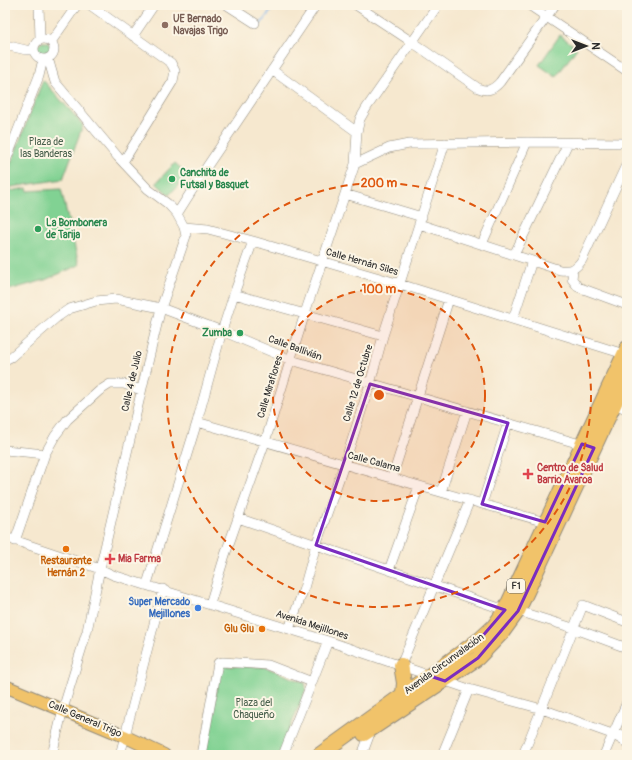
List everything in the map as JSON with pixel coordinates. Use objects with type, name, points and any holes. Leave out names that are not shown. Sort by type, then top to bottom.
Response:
[{"type":"highway","name":"Avenida Circunvalación","points":[[335,755],[372,728],[478,658],[502,633],[588,446],[626,351]]},
{"type":"highway","name":"Avenida Circunvalación","points":[[319,755],[480,639],[512,610],[545,522],[588,446],[621,407],[627,377]]},
{"type":"highway","points":[[401,665],[404,683],[403,694]]},
{"type":"main road","name":"Calle General Trigo","points":[[5,686],[63,709],[164,755]]},
{"type":"street","points":[[39,5],[40,39]]},
{"type":"street","points":[[51,42],[77,5]]},
{"type":"street","points":[[90,5],[171,63],[175,71],[173,81],[123,162]]},
{"type":"street","points":[[133,36],[154,5]]},
{"type":"street","points":[[226,5],[255,23]]},
{"type":"street","points":[[177,214],[208,165],[316,5]]},
{"type":"street","points":[[356,5],[478,88],[484,90],[490,90],[500,82],[555,5]]},
{"type":"street","name":"Calle Miraflores","points":[[210,604],[265,442],[305,313],[355,164],[357,132],[360,119],[438,5]]},
{"type":"street","points":[[529,5],[626,69]]},
{"type":"street","points":[[5,163],[45,59],[54,52],[54,46],[51,42],[46,39],[40,39],[35,44],[34,50],[38,57],[45,59]]},
{"type":"street","points":[[5,45],[26,50],[34,50]]},
{"type":"street","points":[[45,59],[55,82],[123,162],[148,189],[168,204],[177,214],[184,227]]},
{"type":"street","points":[[272,70],[357,132]]},
{"type":"street","points":[[482,244],[527,142]]},
{"type":"street","points":[[355,164],[389,148],[409,144],[527,142],[627,143]]},
{"type":"street","name":"Calle 12 de Octubre","points":[[288,629],[304,588],[316,545],[344,465],[370,384],[383,336],[445,143]]},
{"type":"street","points":[[514,255],[568,143]]},
{"type":"street","points":[[345,194],[420,220],[482,244],[560,270],[568,271],[573,270],[582,260],[627,163]]},
{"type":"street","name":"Calle Hernán Siles","points":[[184,227],[208,229],[252,241],[626,351]]},
{"type":"street","name":"Calle 4 de Julio","points":[[52,755],[63,709],[87,631],[141,390],[162,308],[186,236],[184,227]]},
{"type":"street","points":[[147,584],[197,422],[222,331],[252,241]]},
{"type":"street","points":[[513,319],[532,261]]},
{"type":"street","points":[[573,270],[572,279],[578,287],[627,305]]},
{"type":"street","points":[[234,294],[383,336]]},
{"type":"street","name":"Calle Ballivián","points":[[5,360],[11,357],[56,318],[69,309],[96,301],[116,299],[162,308],[222,331],[290,360],[588,446]]},
{"type":"street","points":[[392,478],[449,300]]},
{"type":"street","points":[[15,540],[45,454],[55,436],[67,420],[99,391],[110,384],[124,384],[141,390]]},
{"type":"street","points":[[441,492],[467,411]]},
{"type":"street","name":"Calle Calama","points":[[197,422],[545,522]]},
{"type":"street","points":[[482,504],[508,423]]},
{"type":"street","points":[[5,450],[45,454]]},
{"type":"street","points":[[389,570],[420,486]]},
{"type":"street","points":[[401,665],[470,500]]},
{"type":"street","points":[[238,518],[434,585],[573,628],[627,648]]},
{"type":"street","name":"Avenida Mejillones","points":[[5,537],[100,569],[113,575],[147,584],[328,641],[469,689],[542,709],[612,734],[627,743]]},
{"type":"street","points":[[120,755],[163,589]]},
{"type":"street","points":[[523,755],[583,605],[627,622]]},
{"type":"street","points":[[283,755],[328,641]]},
{"type":"street","points":[[201,755],[218,663],[268,665],[312,682]]},
{"type":"street","points":[[442,755],[469,689]]},
{"type":"street","points":[[604,755],[627,702]]},
{"type":"street","points":[[362,755],[372,728]]},
{"type":"street","name":"Avenida Mejillones","points":[[612,734],[627,735]]},
{"type":"highlighted area","points":[[370,384],[508,423],[482,504],[545,522],[582,444],[594,448],[518,611],[478,658],[445,681],[430,676],[480,639],[505,610],[316,545]]},
{"type":"green space","points":[[560,35],[577,48],[556,77],[539,65]]},
{"type":"green space","points":[[44,42],[49,44],[51,49],[49,54],[44,56],[39,54],[37,49],[39,44]]},
{"type":"green space","name":"Plaza de las Banderas","points":[[43,80],[83,125],[63,179],[5,188],[5,179]]},
{"type":"green space","name":"Canchita de Futsal y Basquet","points":[[175,163],[188,175],[169,195],[156,183]]},
{"type":"green space","name":"La Bombonera de Tarija","points":[[27,188],[28,191],[61,189],[79,265],[45,280],[5,291],[5,192]]},
{"type":"green space","name":"Plaza del Chaqueño","points":[[221,666],[265,667],[305,683],[306,689],[279,755],[205,755]]},
{"type":"waterway","points":[[260,25],[275,5]]},
{"type":"place","name":"UE Bernado Navajas Trigo","points":[[165,25]]},
{"type":"place","name":"Canchita de Futsal y Basquet","points":[[172,179]]},
{"type":"place","name":"La Bombonera de Tarija","points":[[38,229]]},
{"type":"place","name":"Zumba","points":[[240,333]]},
{"type":"place","name":"Centro de Salud Barrio Avaroa","points":[[528,474]]},
{"type":"place","name":"Restaurante Hernán 2","points":[[66,549]]},
{"type":"place","name":"Mia Farma","points":[[110,559]]},
{"type":"place","name":"Super Mercado Mejillones","points":[[198,608]]},
{"type":"place","name":"Glu Glu","points":[[262,629]]}]
